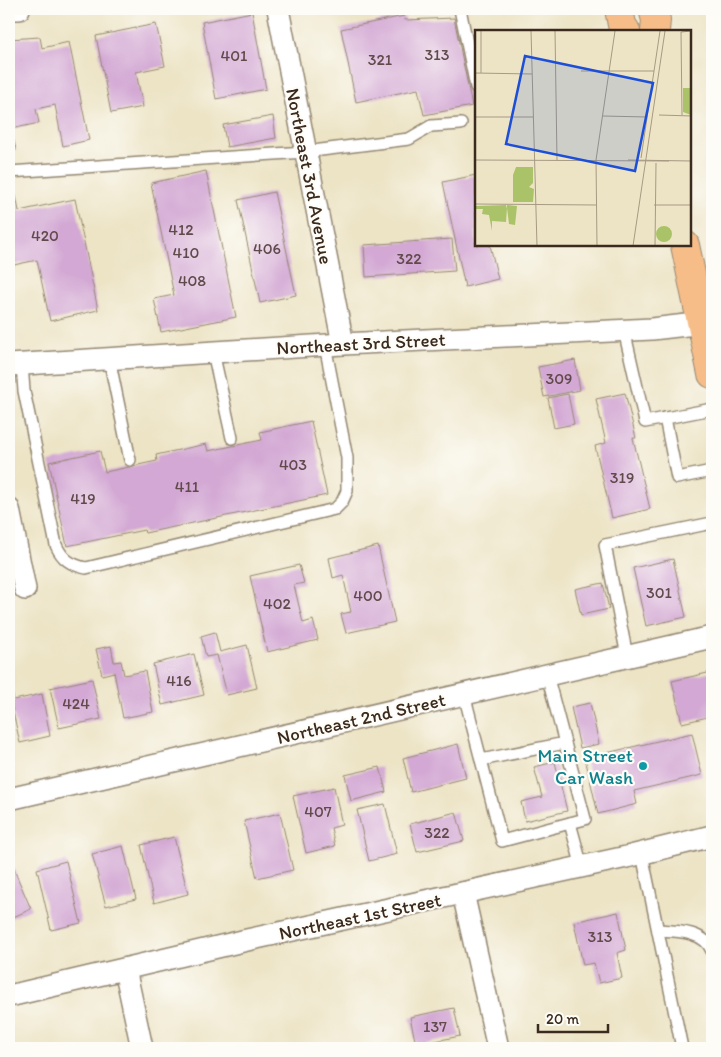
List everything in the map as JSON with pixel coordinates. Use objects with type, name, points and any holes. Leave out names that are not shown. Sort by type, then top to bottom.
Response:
[{"type":"main road","points":[[619,9],[622,25],[625,30]]},
{"type":"main road","points":[[653,9],[656,20],[655,30]]},
{"type":"main road","points":[[685,246],[707,323],[712,374]]},
{"type":"street","points":[[9,9],[19,9]]},
{"type":"street","name":"Northeast 3rd Avenue","points":[[278,9],[305,152],[334,344]]},
{"type":"street","name":"Northeast 3rd Street","points":[[16,364],[334,344],[624,330],[707,323]]},
{"type":"street","points":[[9,509],[25,589]]},
{"type":"street","name":"Northeast 2nd Street","points":[[9,800],[712,636]]},
{"type":"street","name":"Northeast 1st Street","points":[[9,996],[125,968],[642,854],[712,836]]},
{"type":"street","points":[[463,893],[498,1048]]},
{"type":"street","points":[[125,968],[142,1048]]},
{"type":"lane","points":[[460,9],[475,82]]},
{"type":"lane","points":[[9,172],[305,152],[409,139],[431,126],[461,124]]},
{"type":"lane","points":[[624,330],[645,422],[712,409]]},
{"type":"lane","points":[[16,364],[24,391],[56,545],[59,553],[66,560],[75,566],[86,568],[335,509],[342,502],[347,492],[348,458],[339,411],[334,344]]},
{"type":"lane","points":[[213,352],[232,438]]},
{"type":"lane","points":[[110,358],[130,460]]},
{"type":"lane","points":[[665,418],[678,478],[712,471]]},
{"type":"lane","points":[[627,656],[605,544],[712,523]]},
{"type":"lane","points":[[464,694],[502,841],[585,819],[547,675]]},
{"type":"lane","points":[[481,760],[565,743]]},
{"type":"lane","points":[[570,823],[582,867]]},
{"type":"lane","points":[[642,854],[682,1048]]},
{"type":"lane","points":[[658,930],[694,935],[705,942],[712,951]]},
{"type":"building","points":[[252,12],[266,89],[216,99],[202,22]]},
{"type":"building","points":[[404,16],[405,20],[454,18],[472,106],[424,115],[418,89],[356,102],[341,29]]},
{"type":"building","points":[[156,24],[165,66],[136,72],[143,107],[111,113],[96,36]]},
{"type":"building","points":[[40,37],[42,48],[69,42],[89,140],[63,146],[55,105],[36,109],[39,123],[11,129],[16,150],[9,152],[9,39]]},
{"type":"building","points":[[273,116],[276,138],[227,147],[223,125]]},
{"type":"building","points":[[206,171],[236,317],[161,332],[154,299],[174,295],[151,183]]},
{"type":"building","points":[[475,175],[475,246],[490,246],[498,279],[465,287],[443,182]]},
{"type":"building","points":[[274,192],[296,295],[260,303],[238,200]]},
{"type":"building","points":[[16,196],[19,211],[75,199],[98,310],[50,321],[37,260],[9,266],[9,197]]},
{"type":"building","points":[[452,239],[455,271],[366,277],[364,245]]},
{"type":"building","points":[[575,360],[580,390],[544,397],[538,367]]},
{"type":"building","points":[[625,393],[636,438],[633,438],[650,509],[612,518],[595,446],[606,443],[596,399]]},
{"type":"building","points":[[568,394],[574,424],[554,428],[548,398]]},
{"type":"building","points":[[311,421],[327,495],[145,533],[144,530],[67,546],[49,462],[100,451],[105,472],[157,461],[156,455],[206,444],[208,451],[262,440],[260,432]]},
{"type":"building","points":[[378,546],[395,622],[346,633],[341,614],[351,612],[343,575],[333,578],[329,558]]},
{"type":"building","points":[[673,559],[686,617],[646,626],[633,568]]},
{"type":"building","points":[[299,565],[304,583],[294,585],[303,623],[313,620],[318,640],[267,652],[250,576]]},
{"type":"building","points":[[603,583],[609,609],[581,615],[575,589]]},
{"type":"building","points":[[215,632],[220,652],[247,645],[257,688],[227,695],[217,655],[206,657],[201,636]]},
{"type":"building","points":[[111,646],[114,662],[121,661],[124,675],[145,671],[153,712],[123,718],[114,672],[102,675],[96,649]]},
{"type":"building","points":[[194,654],[204,695],[162,705],[153,664]]},
{"type":"building","points":[[712,672],[712,716],[682,723],[672,681]]},
{"type":"building","points":[[92,679],[101,719],[59,728],[50,688]]},
{"type":"building","points":[[9,680],[14,700],[42,694],[50,736],[20,743],[11,703],[9,704]]},
{"type":"building","points":[[590,703],[599,744],[580,748],[571,707]]},
{"type":"building","name":"Main Street Car Wash","points":[[692,733],[702,775],[634,791],[637,804],[598,814],[585,758]]},
{"type":"building","points":[[458,744],[466,778],[411,792],[403,758]]},
{"type":"building","points":[[555,762],[567,811],[525,821],[521,802],[542,797],[534,767]]},
{"type":"building","points":[[380,767],[386,792],[351,801],[345,775]]},
{"type":"building","points":[[334,787],[342,825],[331,828],[335,846],[306,853],[293,796]]},
{"type":"building","points":[[385,804],[397,854],[369,861],[357,810]]},
{"type":"building","points":[[456,812],[464,841],[417,852],[410,824]]},
{"type":"building","points":[[280,813],[293,870],[257,878],[244,821]]},
{"type":"building","points":[[174,837],[188,894],[154,903],[141,845]]},
{"type":"building","points":[[123,846],[136,899],[106,906],[92,854]]},
{"type":"building","points":[[9,858],[31,909],[9,919]]},
{"type":"building","points":[[66,861],[81,923],[51,930],[37,869]]},
{"type":"building","points":[[618,912],[626,950],[617,953],[622,978],[599,983],[594,963],[583,965],[574,922]]},
{"type":"building","points":[[454,1008],[460,1036],[416,1045],[410,1017]]},
{"type":"place","name":"Main Street Car Wash","points":[[643,766]]}]
